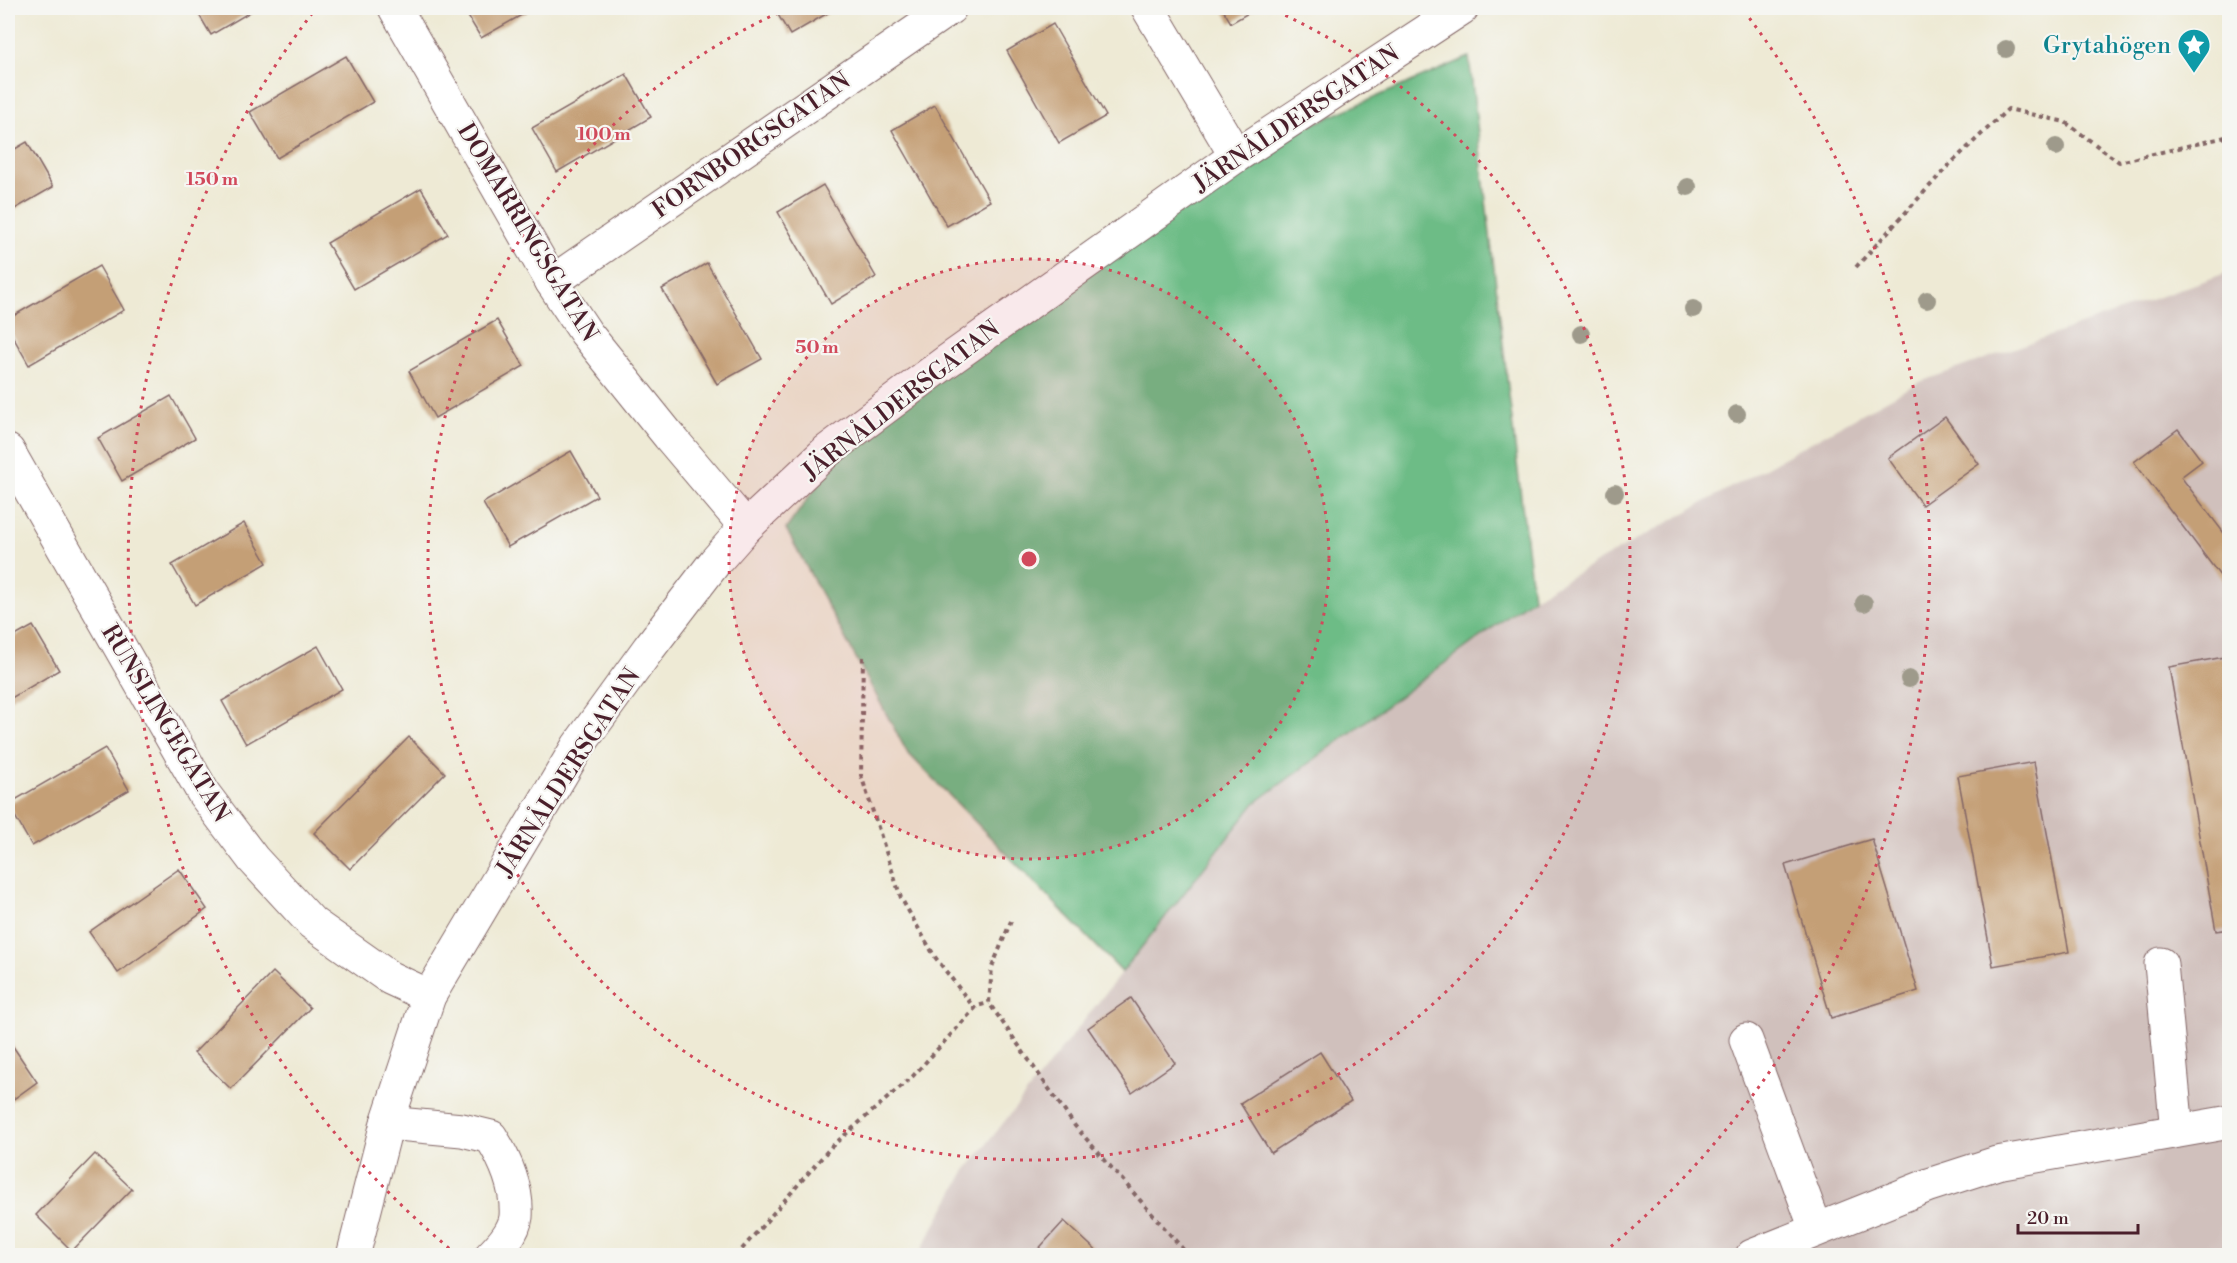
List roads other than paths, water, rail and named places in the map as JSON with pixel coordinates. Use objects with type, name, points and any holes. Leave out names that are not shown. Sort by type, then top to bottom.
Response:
[{"type":"street","name":"DOMARRINGSGATAN","points":[[395,8],[552,282],[586,333],[746,527]]},
{"type":"street","name":"FORNBORGSGATAN","points":[[552,282],[950,8]]},
{"type":"street","points":[[1148,8],[1236,156]]},
{"type":"street","name":"JÄRNÅLDERSGATAN","points":[[353,1256],[387,1122],[429,996],[578,746],[662,630],[715,562],[746,527],[827,451],[946,362],[1236,156],[1462,8]]},
{"type":"street","name":"RUNSLINGEGATAN","points":[[8,451],[204,794],[253,859],[312,923],[390,978],[429,996]]},
{"type":"street","points":[[2161,964],[2177,1131]]},
{"type":"street","points":[[1746,1040],[1802,1241]]},
{"type":"street","points":[[387,1122],[462,1130],[491,1137],[504,1157],[512,1183],[516,1218],[504,1243],[490,1256]]},
{"type":"street","points":[[1752,1256],[1802,1241],[1929,1185],[1997,1163],[2229,1122]]},
{"type":"place","name":"Grytahögen","points":[[2194,74]]}]
